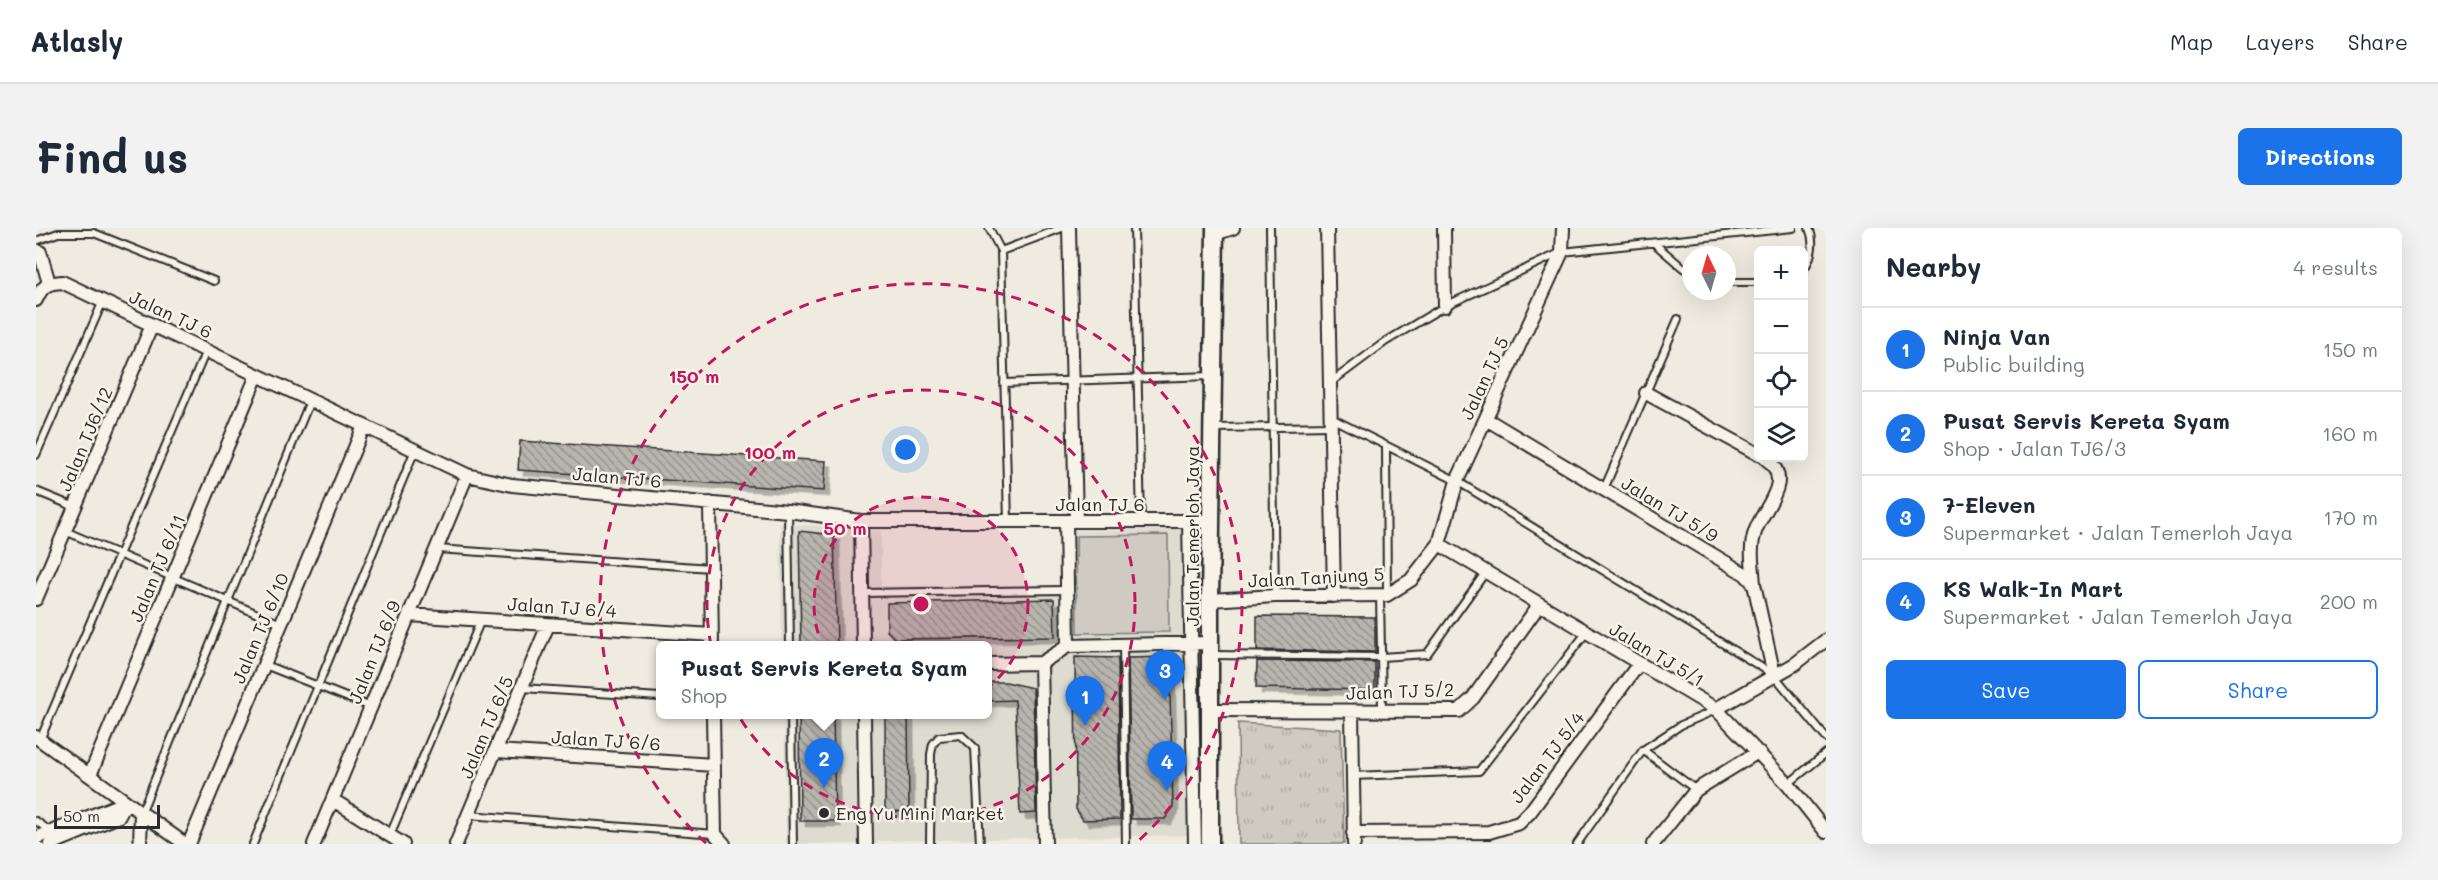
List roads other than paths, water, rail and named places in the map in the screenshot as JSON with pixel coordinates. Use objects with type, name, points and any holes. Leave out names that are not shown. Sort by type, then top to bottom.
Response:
[{"type":"street","points":[[1068,646],[1067,590],[1071,521],[1073,381],[1069,228]]},
{"type":"street","points":[[1215,231],[1233,228]]},
{"type":"street","points":[[1327,228],[1334,596]]},
{"type":"street","points":[[1444,228],[1445,306]]},
{"type":"street","name":"Jalan TJ 5","points":[[1439,544],[1457,481],[1562,252],[1563,228]]},
{"type":"street","name":"Jalan Temerloh Jaya","points":[[1210,844],[1212,710],[1210,600],[1215,231]]},
{"type":"street","points":[[36,250],[40,252],[56,282],[41,288],[36,300]]},
{"type":"street","name":"Jalan TJ 6","points":[[56,282],[103,301],[467,475],[512,485],[788,511],[861,521],[1141,523],[1212,521]]},
{"type":"street","name":"Jalan TJ6/12","points":[[36,599],[152,325]]},
{"type":"street","name":"Jalan TJ 6/11","points":[[90,775],[257,375]]},
{"type":"street","points":[[1646,393],[1754,452]]},
{"type":"street","name":"Jalan TJ 5/9","points":[[1486,419],[1745,574],[1754,584]]},
{"type":"street","name":"Jalan TJ 6/10","points":[[187,844],[364,426]]},
{"type":"street","points":[[1769,462],[1777,470],[1779,482],[1776,493],[1755,531],[1752,555],[1754,584],[1774,675]]},
{"type":"street","name":"Jalan TJ 6/9","points":[[314,844],[467,475]]},
{"type":"street","points":[[710,503],[712,640]]},
{"type":"street","points":[[861,521],[863,641]]},
{"type":"street","points":[[1189,521],[1195,844]]},
{"type":"street","name":"Jalan Tanjung 5","points":[[1210,600],[1275,596],[1383,595],[1412,580],[1439,544]]},
{"type":"street","name":"Jalan TJ 5/1","points":[[1439,544],[1638,665],[1716,709],[1788,784],[1826,832]]},
{"type":"street","name":"Jalan TJ 5/2","points":[[1212,710],[1459,711],[1473,698],[1539,606]]},
{"type":"street","name":"Jalan TJ 6/4","points":[[409,615],[712,640]]},
{"type":"street","name":"Jalan TJ 6/5","points":[[456,844],[548,625]]},
{"type":"street","points":[[1716,709],[1795,664],[1826,640]]},
{"type":"street","points":[[992,664],[1041,663],[1068,646],[1191,644],[1211,649]]},
{"type":"street","points":[[1041,663],[1045,844]]},
{"type":"street","name":"Jalan TJ 5/4","points":[[1353,838],[1489,832],[1519,823],[1530,812],[1638,665]]},
{"type":"street","points":[[1352,711],[1353,838]]},
{"type":"street","points":[[713,719],[714,834],[724,844]]},
{"type":"street","points":[[864,719],[866,844]]},
{"type":"street","points":[[38,738],[187,844]]},
{"type":"street","name":"Jalan TJ 6/6","points":[[496,751],[714,765]]},
{"type":"street","points":[[1653,844],[1696,790],[1758,752]]},
{"type":"street","points":[[333,800],[404,844]]},
{"type":"street","points":[[36,838],[51,838],[119,816],[126,802]]},
{"type":"street","points":[[140,844],[141,813]]},
{"type":"street","points":[[1205,844],[1210,844]]},
{"type":"lane","points":[[989,228],[1001,251],[1008,522]]},
{"type":"lane","points":[[1001,251],[1062,228]]},
{"type":"lane","points":[[1134,228],[1141,523]]},
{"type":"lane","points":[[1270,228],[1275,596]]},
{"type":"lane","points":[[1330,383],[1385,342],[1445,306],[1562,252],[1793,228]]},
{"type":"lane","points":[[1808,262],[1812,248],[1809,228]]},
{"type":"lane","points":[[36,241],[58,233],[94,233],[214,281]]},
{"type":"lane","points":[[1654,243],[1682,267]]},
{"type":"lane","points":[[1736,282],[1754,282]]},
{"type":"lane","points":[[36,455],[103,301]]},
{"type":"lane","points":[[1604,490],[1678,319]]},
{"type":"lane","points":[[38,738],[120,556],[206,351]]},
{"type":"lane","points":[[1004,383],[1213,376]]},
{"type":"lane","points":[[141,813],[310,400]]},
{"type":"lane","points":[[1212,428],[1273,427],[1330,422],[1457,481],[1774,675],[1826,738]]},
{"type":"lane","points":[[1382,710],[1381,657],[1386,447]]},
{"type":"lane","points":[[253,844],[415,450]]},
{"type":"lane","points":[[36,491],[75,507]]},
{"type":"lane","points":[[788,511],[790,641]]},
{"type":"lane","points":[[65,531],[281,624]]},
{"type":"lane","points":[[436,549],[711,568]]},
{"type":"lane","points":[[1211,649],[1381,657],[1426,654],[1485,573]]},
{"type":"lane","points":[[862,593],[1067,590]]},
{"type":"lane","points":[[390,836],[481,620]]},
{"type":"lane","points":[[1353,776],[1479,771],[1586,633]]},
{"type":"lane","points":[[1123,645],[1126,844]]},
{"type":"lane","points":[[264,665],[371,707]]},
{"type":"lane","points":[[522,688],[656,697]]},
{"type":"lane","points":[[1577,844],[1643,750],[1681,725],[1716,709]]},
{"type":"lane","points":[[791,719],[793,844]]},
{"type":"lane","points":[[930,844],[933,744],[939,737],[961,735],[975,748],[980,844]]},
{"type":"lane","points":[[1643,750],[1696,790]]},
{"type":"lane","points":[[1788,784],[1826,753]]},
{"type":"lane","points":[[468,815],[714,834]]},
{"type":"lane","points":[[36,821],[51,838]]},
{"type":"place","name":"7-Eleven","points":[[1165,700]]},
{"type":"place","name":"Ninja Van","points":[[1085,726]]},
{"type":"place","name":"Pusat Servis Kereta Syam","points":[[824,788]]},
{"type":"place","name":"KS Walk-In Mart","points":[[1167,791]]},
{"type":"place","name":"Eng Yu Mini Market","points":[[824,813]]}]
